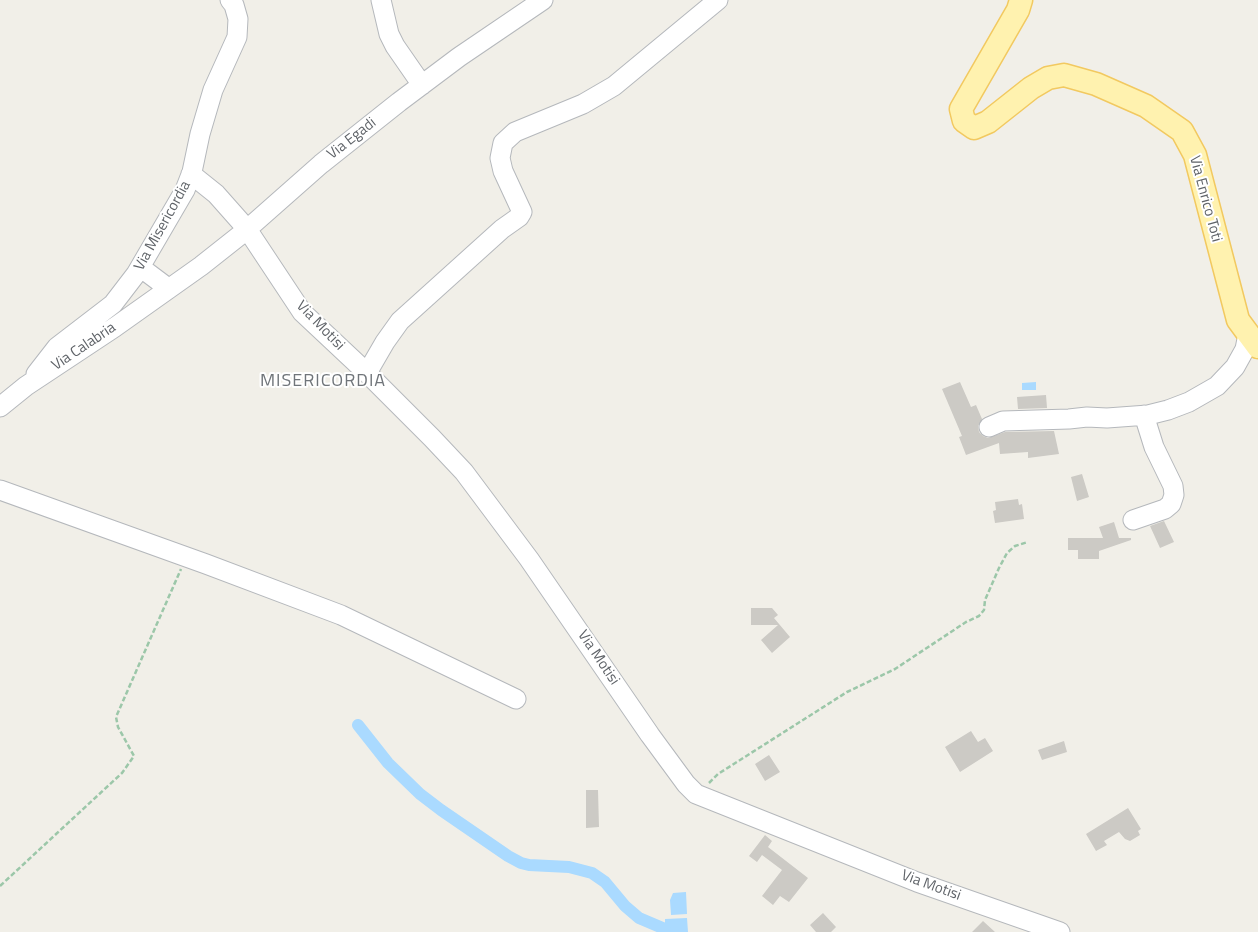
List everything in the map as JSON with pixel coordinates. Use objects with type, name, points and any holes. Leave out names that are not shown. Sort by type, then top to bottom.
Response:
[{"type":"main road","name":"Via Enrico Toti","points":[[1021,0],[1018,10],[962,109],[964,121],[974,128],[988,122],[1031,88],[1048,78],[1064,75],[1096,84],[1146,106],[1182,131],[1195,155],[1238,320],[1253,341]]},
{"type":"street","name":"Via Misericordia","points":[[26,386],[57,347],[113,304],[140,267],[185,190],[192,173],[200,134],[213,90],[236,37],[238,20],[234,5],[230,0]]},
{"type":"street","points":[[381,0],[389,34],[422,85]]},
{"type":"street","name":"Via Egadi","points":[[168,288],[201,266],[322,164],[422,85],[459,57],[543,0]]},
{"type":"street","points":[[367,373],[384,342],[400,321],[502,229],[520,217],[522,212],[503,171],[500,158],[503,143],[515,132],[583,104],[614,86],[718,0]]},
{"type":"street","name":"Via Motisi","points":[[192,173],[216,194],[246,229],[302,312],[367,373],[464,472],[529,559],[650,735],[686,784],[696,794],[917,882],[1060,932]]},
{"type":"street","points":[[140,267],[168,288]]},
{"type":"street","name":"Via Calabria","points":[[0,407],[26,386],[115,327],[168,288]]},
{"type":"street","points":[[989,427],[1003,421],[1070,420],[1087,417],[1107,418],[1144,415],[1168,410],[1189,402],[1217,386],[1235,367],[1245,349],[1253,341]]},
{"type":"street","points":[[1133,520],[1165,509],[1171,504],[1174,495],[1173,486],[1154,447],[1144,415]]},
{"type":"street","points":[[0,490],[341,615],[516,700]]},
{"type":"path","points":[[696,794],[718,774],[847,692],[895,668],[978,616],[984,610],[985,600],[998,568],[1007,553],[1015,546],[1028,542]]},
{"type":"path","points":[[0,886],[122,773],[134,756],[118,727],[116,716],[187,557]]},
{"type":"water","points":[[1036,382],[1036,390],[1022,390],[1022,383]]},
{"type":"water","points":[[686,892],[687,914],[671,915],[670,900],[673,893]]},
{"type":"water","points":[[687,918],[688,932],[665,932],[665,919]]},
{"type":"building","points":[[960,382],[971,407],[976,405],[982,419],[978,426],[979,432],[983,436],[988,438],[1005,432],[1054,431],[1059,454],[1028,458],[1028,452],[1000,454],[999,443],[966,455],[959,437],[962,436],[942,389]]},
{"type":"building","points":[[1046,395],[1047,408],[1018,409],[1017,397]]},
{"type":"building","points":[[1082,474],[1089,497],[1077,501],[1071,477]]},
{"type":"building","points":[[1018,499],[1019,505],[1022,504],[1024,519],[995,523],[993,511],[996,510],[995,502]]},
{"type":"building","points":[[1164,521],[1174,542],[1160,548],[1150,526]]},
{"type":"building","points":[[1114,522],[1119,538],[1131,538],[1131,540],[1099,551],[1099,559],[1078,559],[1078,550],[1068,550],[1068,538],[1103,538],[1099,527]]},
{"type":"building","points":[[751,608],[772,608],[778,615],[774,618],[790,637],[772,653],[761,640],[778,625],[751,625]]},
{"type":"building","points":[[971,731],[978,742],[985,738],[993,751],[960,772],[945,747]]},
{"type":"building","points":[[1064,741],[1067,752],[1042,760],[1038,750]]},
{"type":"building","points":[[769,755],[780,772],[765,781],[755,764]]},
{"type":"building","points":[[586,790],[598,790],[599,827],[586,828]]},
{"type":"building","points":[[1128,808],[1141,829],[1138,831],[1140,835],[1130,841],[1125,839],[1119,832],[1104,841],[1107,845],[1096,851],[1086,834]]},
{"type":"building","points":[[765,835],[772,841],[768,847],[808,878],[789,902],[780,896],[773,905],[762,896],[782,870],[762,855],[757,862],[749,856]]},
{"type":"building","points":[[823,913],[836,927],[831,932],[816,932],[810,925]]},
{"type":"building","points":[[983,921],[995,932],[972,932]]},
{"type":"waterway","points":[[358,725],[388,763],[420,794],[508,856],[529,865],[569,867],[592,873],[605,882],[625,906],[639,918],[665,929]]},
{"type":"district","name":"MISERICORDIA","points":[[323,382]]}]
